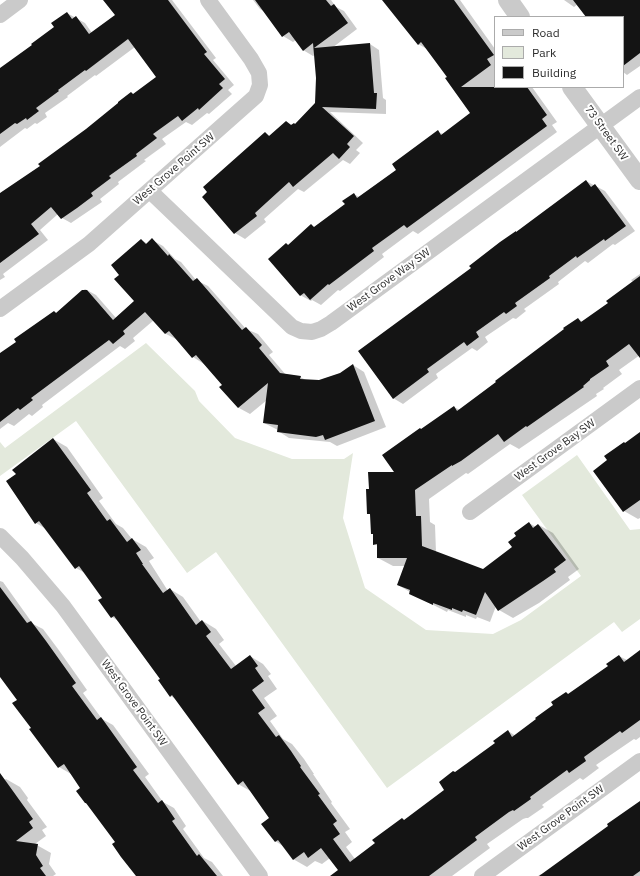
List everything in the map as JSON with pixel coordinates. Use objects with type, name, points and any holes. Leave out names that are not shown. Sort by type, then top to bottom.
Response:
[{"type":"street","points":[[0,15],[20,0]]},
{"type":"street","name":"West Grove Point SW","points":[[0,309],[80,251],[150,191],[256,96],[260,85],[259,73],[251,58],[208,0]]},
{"type":"street","points":[[508,0],[519,16]]},
{"type":"street","name":"73 Street SW","points":[[573,88],[640,180]]},
{"type":"street","name":"West Grove Way SW","points":[[150,191],[292,327],[301,331],[312,332],[331,323],[640,97]]},
{"type":"street","name":"West Grove Bay SW","points":[[470,512],[640,388]]},
{"type":"street","name":"West Grove Point SW","points":[[0,536],[22,558],[63,606],[260,876]]},
{"type":"street","name":"West Grove Point SW","points":[[482,876],[640,761]]},
{"type":"green space","points":[[146,343],[195,391],[199,401],[235,438],[292,459],[344,459],[353,453],[343,518],[365,588],[426,630],[493,634],[521,620],[581,576],[522,495],[577,455],[630,530],[640,529],[640,619],[622,632],[614,622],[387,788],[216,552],[187,573],[76,421],[0,476],[0,442],[5,448]]},
{"type":"building","points":[[103,0],[168,0],[207,52],[204,54],[225,79],[219,84],[223,88],[199,110],[198,108],[182,121],[178,116],[153,134],[157,138],[136,154],[137,156],[109,176],[111,178],[91,193],[93,196],[77,208],[61,219],[51,207],[31,224],[39,234],[0,263],[0,193],[40,166],[38,164],[86,129],[131,92],[133,94],[156,77],[128,39],[58,90],[59,91],[36,108],[39,111],[27,120],[26,118],[17,124],[15,123],[0,134],[0,68],[54,27],[51,23],[67,12],[72,19],[76,16],[89,34],[115,15]]},
{"type":"building","points":[[255,0],[326,0],[331,6],[334,4],[348,23],[314,48],[370,43],[374,93],[377,93],[376,109],[322,107],[354,136],[347,144],[350,147],[339,159],[333,153],[293,187],[289,182],[255,213],[257,216],[234,234],[202,197],[207,192],[203,187],[265,132],[269,136],[286,121],[291,125],[294,123],[295,124],[315,103],[316,78],[313,43],[303,51],[289,32],[282,37]]},
{"type":"building","points":[[382,0],[454,0],[494,55],[487,59],[491,65],[461,87],[528,88],[547,115],[542,119],[547,126],[407,228],[404,225],[372,248],[374,251],[329,285],[328,284],[310,300],[304,293],[300,296],[268,259],[286,243],[288,245],[311,224],[314,227],[345,204],[342,201],[354,193],[357,198],[396,170],[392,164],[438,130],[441,135],[470,113],[445,78],[447,77],[421,42],[418,45]]},
{"type":"building","points":[[573,0],[640,0],[640,53],[624,65],[624,16],[585,16]]},
{"type":"building","points":[[586,180],[591,187],[595,184],[626,226],[577,258],[576,256],[549,276],[550,278],[515,303],[517,306],[506,314],[504,312],[476,332],[479,337],[467,346],[464,342],[427,369],[429,372],[393,399],[358,351],[471,268],[469,266],[500,242],[516,232]]},
{"type":"building","points":[[152,238],[168,256],[169,254],[193,281],[197,278],[242,330],[246,327],[262,345],[259,348],[280,373],[301,376],[300,379],[319,380],[340,373],[353,364],[375,421],[325,440],[323,435],[316,437],[277,432],[278,425],[263,423],[268,383],[238,408],[219,387],[222,385],[196,355],[192,358],[169,331],[165,334],[145,312],[123,331],[125,334],[113,344],[109,340],[31,398],[33,400],[20,410],[18,408],[0,422],[0,353],[16,342],[14,339],[54,311],[56,313],[82,290],[87,290],[113,320],[134,301],[114,279],[119,275],[111,265],[141,239],[146,244]]},
{"type":"building","points":[[640,276],[640,358],[629,344],[606,361],[609,366],[590,379],[583,386],[584,387],[527,427],[526,426],[504,442],[498,434],[461,461],[452,465],[415,490],[416,516],[421,516],[422,546],[483,569],[512,547],[508,542],[516,536],[514,533],[529,522],[533,528],[538,524],[566,560],[554,569],[556,572],[498,611],[485,592],[476,615],[463,610],[462,612],[452,608],[452,610],[433,603],[433,605],[409,594],[410,590],[397,585],[407,558],[377,558],[377,544],[373,545],[370,514],[367,514],[366,489],[369,489],[368,472],[394,472],[382,455],[454,406],[457,411],[564,329],[563,328],[578,318],[581,322],[608,303],[606,301]]},
{"type":"building","points":[[640,432],[640,500],[623,512],[593,471],[607,460],[604,456]]},
{"type":"building","points":[[53,438],[91,490],[87,493],[107,521],[110,519],[127,542],[132,538],[141,550],[136,553],[142,564],[163,593],[170,588],[196,625],[202,620],[211,632],[206,636],[231,669],[250,655],[258,666],[255,668],[264,681],[252,690],[265,708],[258,713],[276,737],[279,735],[291,751],[301,766],[300,767],[320,794],[318,795],[337,821],[333,824],[340,834],[333,839],[350,862],[375,843],[372,840],[402,818],[404,820],[444,790],[439,782],[495,743],[493,741],[508,730],[512,737],[553,705],[551,702],[566,692],[568,694],[608,666],[606,664],[619,655],[624,662],[640,650],[640,720],[622,733],[620,731],[584,757],[586,761],[569,773],[567,770],[530,797],[531,799],[514,811],[509,812],[475,837],[477,840],[429,876],[330,876],[338,870],[321,848],[308,858],[304,852],[293,860],[278,840],[275,842],[261,824],[269,818],[243,781],[238,785],[172,695],[170,697],[158,680],[160,679],[114,616],[111,618],[98,600],[102,598],[79,566],[75,569],[39,521],[35,524],[6,481],[16,474],[12,470]]},
{"type":"building","points":[[0,587],[27,623],[31,621],[76,683],[72,686],[97,720],[101,717],[137,767],[133,770],[158,803],[162,800],[175,819],[172,821],[197,856],[199,854],[217,876],[136,876],[121,857],[112,844],[115,842],[76,791],[80,788],[64,764],[58,768],[29,729],[31,728],[12,703],[17,700],[0,677]]},
{"type":"building","points":[[0,773],[33,819],[29,822],[33,828],[16,841],[38,844],[36,855],[43,866],[40,868],[46,876],[0,876]]},
{"type":"building","points":[[640,801],[640,871],[633,876],[539,876],[608,826],[607,824]]}]
